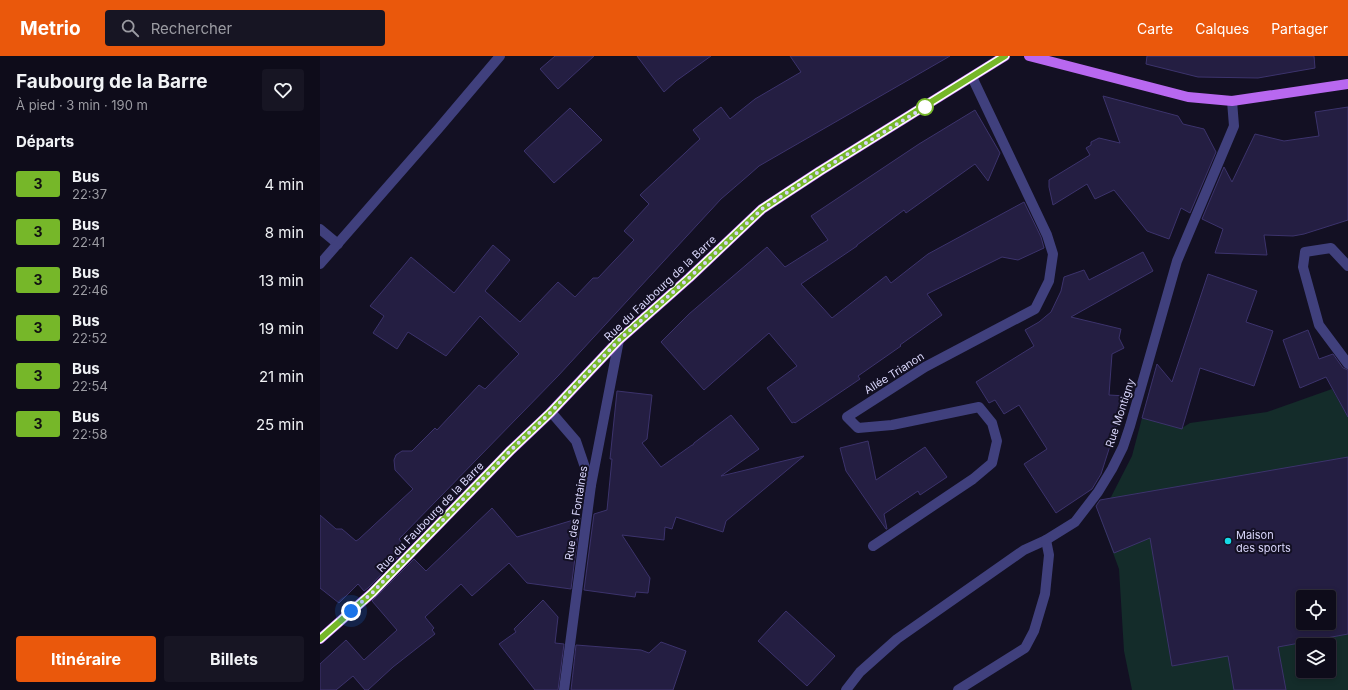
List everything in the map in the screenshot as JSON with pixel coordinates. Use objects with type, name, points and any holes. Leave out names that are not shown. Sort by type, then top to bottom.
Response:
[{"type":"main road","name":"Rue du Faubourg de la Barre","points":[[320,639],[372,593],[511,450],[551,412],[619,340],[689,278],[762,209],[820,171],[1005,56]]},
{"type":"main road","points":[[1029,56],[1188,97],[1232,101],[1348,84]]},
{"type":"street","points":[[320,264],[500,56]]},
{"type":"street","name":"Allée Trianon","points":[[873,546],[972,479],[992,463],[997,441],[992,422],[979,407],[892,425],[858,428],[847,417],[925,367],[1035,309],[1049,281],[1053,254],[1047,235],[972,77]]},
{"type":"street","name":"Rue Montigny","points":[[846,690],[860,672],[897,639],[1024,550],[1046,540],[1075,522],[1098,492],[1123,447],[1177,261],[1234,126],[1232,101]]},
{"type":"street","points":[[320,229],[338,244]]},
{"type":"street","points":[[1348,266],[1331,248],[1305,252],[1303,267],[1319,325],[1348,364]]},
{"type":"street","name":"Rue des Fontaines","points":[[564,690],[591,485],[619,340]]},
{"type":"street","points":[[551,412],[576,441],[591,485]]},
{"type":"street","points":[[958,690],[1025,648],[1034,631],[1046,587],[1049,556],[1046,540]]},
{"type":"green space","name":"Maison des sports","points":[[1332,389],[1348,417],[1348,690],[1132,690],[1124,651],[1119,569],[1098,512],[1111,497],[1132,456],[1142,418],[1182,428],[1190,423],[1267,412]]},
{"type":"building","points":[[555,56],[594,56],[558,89],[540,69]]},
{"type":"building","points":[[637,56],[711,56],[676,81],[664,92]]},
{"type":"building","points":[[790,56],[950,56],[759,166],[721,199],[558,376],[399,539],[406,549],[368,588],[364,591],[358,584],[339,603],[320,588],[320,515],[336,529],[342,529],[356,541],[359,539],[413,489],[395,470],[394,460],[396,455],[402,451],[412,451],[435,428],[437,430],[479,385],[485,389],[519,354],[480,316],[446,356],[408,332],[397,349],[373,333],[384,316],[370,306],[411,257],[454,293],[493,245],[510,260],[485,291],[520,322],[558,282],[575,297],[593,278],[598,278],[634,240],[624,231],[649,204],[640,195],[700,139],[693,130],[721,107],[730,119],[755,99],[801,72]]},
{"type":"building","points":[[1147,56],[1314,56],[1315,68],[1258,78],[1198,77],[1146,64]]},
{"type":"building","points":[[1103,96],[1178,116],[1183,124],[1204,129],[1216,152],[1190,213],[1181,208],[1169,239],[1147,231],[1114,190],[1095,199],[1087,184],[1053,205],[1049,180],[1090,155],[1086,148],[1091,145],[1091,142],[1099,138],[1120,143]]},
{"type":"building","points":[[1348,107],[1348,220],[1293,236],[1264,235],[1267,255],[1215,253],[1223,229],[1202,219],[1224,167],[1232,182],[1255,134],[1284,141],[1319,136],[1315,112]]},
{"type":"building","points":[[570,108],[602,140],[554,183],[524,151]]},
{"type":"building","points":[[975,110],[1000,153],[988,181],[975,164],[906,213],[904,210],[857,246],[801,284],[832,318],[886,276],[891,283],[928,254],[1024,202],[1041,237],[1044,248],[1018,260],[1002,257],[927,294],[942,315],[858,376],[860,379],[795,423],[792,423],[767,388],[797,366],[769,333],[704,390],[661,342],[689,314],[767,247],[785,267],[828,240],[811,216],[919,144]]},
{"type":"building","points":[[1143,252],[1153,271],[1071,317],[1121,329],[1119,338],[1124,348],[1112,354],[1109,395],[1126,396],[1101,474],[1092,489],[1056,513],[1024,464],[1047,449],[1019,405],[1004,414],[995,400],[989,403],[976,382],[1034,346],[1025,330],[1039,322],[1051,312],[1061,291],[1064,277],[1084,270],[1089,280]]},
{"type":"building","points":[[1208,274],[1257,291],[1246,322],[1273,331],[1254,386],[1200,368],[1182,429],[1142,418],[1157,364],[1172,382]]},
{"type":"building","points":[[1308,330],[1319,359],[1333,354],[1343,368],[1348,370],[1348,417],[1326,377],[1300,388],[1283,340]]},
{"type":"building","points":[[617,391],[652,395],[647,439],[642,443],[661,467],[693,445],[731,415],[759,449],[721,476],[804,456],[726,521],[723,532],[676,517],[672,529],[665,527],[664,540],[622,535],[650,578],[648,593],[636,592],[635,597],[584,590],[594,514],[607,510],[612,459],[610,459]]},
{"type":"building","points":[[868,441],[876,480],[925,447],[947,477],[920,495],[918,491],[884,514],[887,529],[846,471],[840,448]]},
{"type":"building","name":"Maison des sports","points":[[1348,457],[1348,634],[1326,638],[1296,638],[1296,644],[1278,647],[1286,690],[1234,690],[1228,656],[1172,666],[1150,538],[1114,553],[1096,506],[1100,500]]},
{"type":"building","points":[[492,508],[517,537],[580,518],[571,589],[527,583],[509,563],[472,596],[461,584],[425,617],[434,628],[432,630],[435,634],[393,667],[368,690],[365,690],[353,676],[336,690],[320,690],[320,664],[346,640],[364,660],[397,630],[372,601],[414,559],[426,571]]},
{"type":"building","points":[[543,600],[558,617],[555,643],[564,644],[558,690],[535,690],[499,644],[516,632],[514,629]]},
{"type":"building","points":[[786,611],[835,656],[807,686],[758,641]]},
{"type":"building","points":[[661,642],[686,651],[673,690],[571,690],[576,645],[641,650],[649,653]]},
{"type":"bus line","name":"3","points":[[320,639],[372,593],[511,450],[551,412],[619,340],[689,278],[762,209],[820,171],[1005,56]]},
{"type":"place","name":"Maison des sports","points":[[1228,541]]},
{"type":"route","points":[[351,611],[372,593],[511,450],[551,412],[619,340],[689,278],[762,209],[820,171],[925,107]]}]
